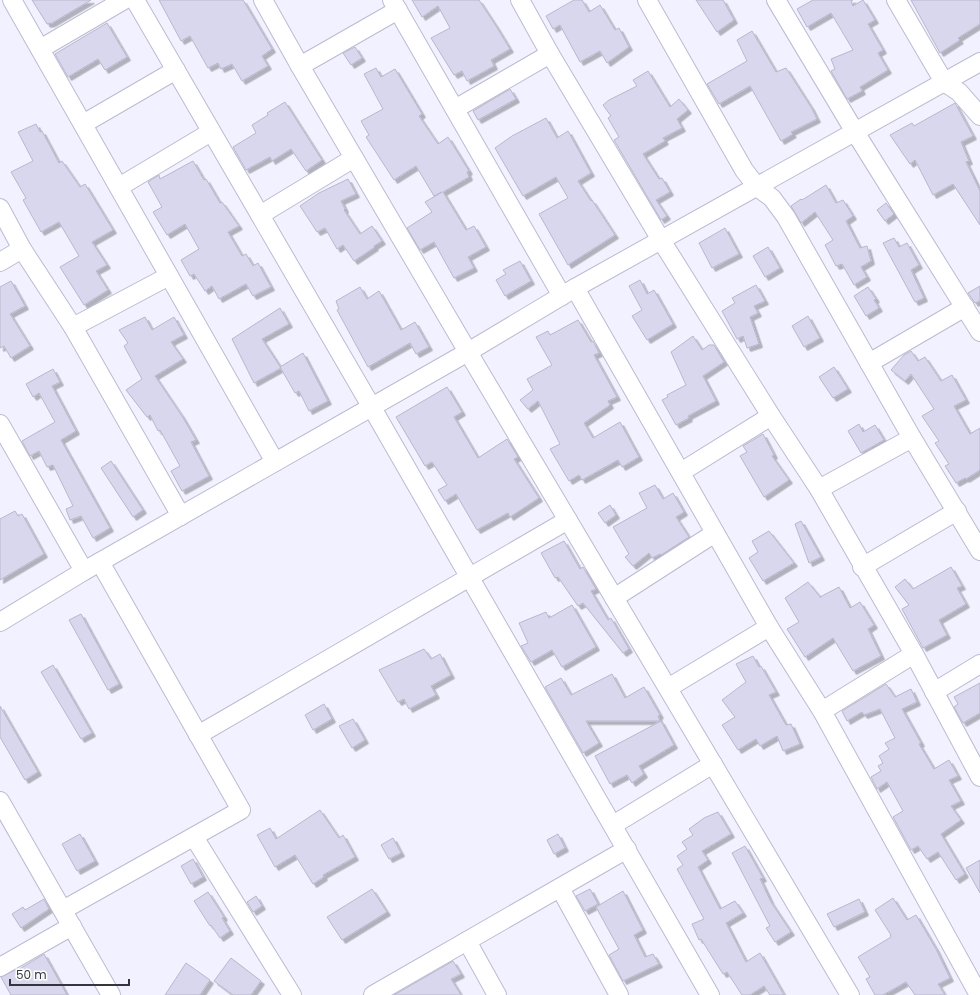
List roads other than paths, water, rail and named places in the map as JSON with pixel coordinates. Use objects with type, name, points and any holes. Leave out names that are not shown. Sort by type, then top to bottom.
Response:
[{"type":"street","points":[[12,0],[275,462]]},
{"type":"street","points":[[40,49],[124,0]]},
{"type":"street","points":[[135,0],[710,995]]},
{"type":"street","points":[[263,0],[300,66],[468,352],[850,995]]},
{"type":"street","points":[[520,0],[550,54],[661,240],[771,416],[819,489],[977,767]]},
{"type":"street","points":[[647,0],[744,170],[757,187],[772,198],[786,217],[912,438],[980,551]]},
{"type":"street","points":[[776,0],[855,132],[980,332]]},
{"type":"street","points":[[896,0],[944,82],[959,92],[980,116]]},
{"type":"street","points":[[300,66],[395,5],[455,109],[681,472],[769,627],[822,711],[975,975],[979,995]]},
{"type":"street","points":[[455,109],[550,54]]},
{"type":"street","points":[[0,622],[84,571],[468,352],[569,292],[980,62]]},
{"type":"street","points":[[83,124],[176,70]]},
{"type":"street","points":[[119,187],[211,132]]},
{"type":"street","points":[[260,215],[354,158]]},
{"type":"street","points":[[0,208],[22,249],[73,327],[181,516]]},
{"type":"street","points":[[0,262],[22,249]]},
{"type":"street","points":[[73,327],[169,276]]},
{"type":"street","points":[[869,363],[965,307]]},
{"type":"street","points":[[681,472],[771,416]]},
{"type":"street","points":[[0,424],[84,571]]},
{"type":"street","points":[[819,489],[912,438]]},
{"type":"street","points":[[862,567],[957,511]]},
{"type":"street","points":[[198,735],[568,520]]},
{"type":"street","points":[[614,598],[715,532]]},
{"type":"street","points":[[63,910],[241,810],[100,562]]},
{"type":"street","points":[[668,688],[769,627]]},
{"type":"street","points":[[822,711],[914,654]]},
{"type":"street","points":[[934,692],[980,664]]},
{"type":"street","points":[[613,825],[713,764]]},
{"type":"street","points":[[0,801],[111,995]]},
{"type":"street","points":[[194,836],[292,995]]},
{"type":"street","points":[[373,995],[627,849]]},
{"type":"street","points":[[560,888],[619,995]]},
{"type":"street","points":[[0,967],[72,926]]},
{"type":"street","points":[[467,941],[497,995]]}]
